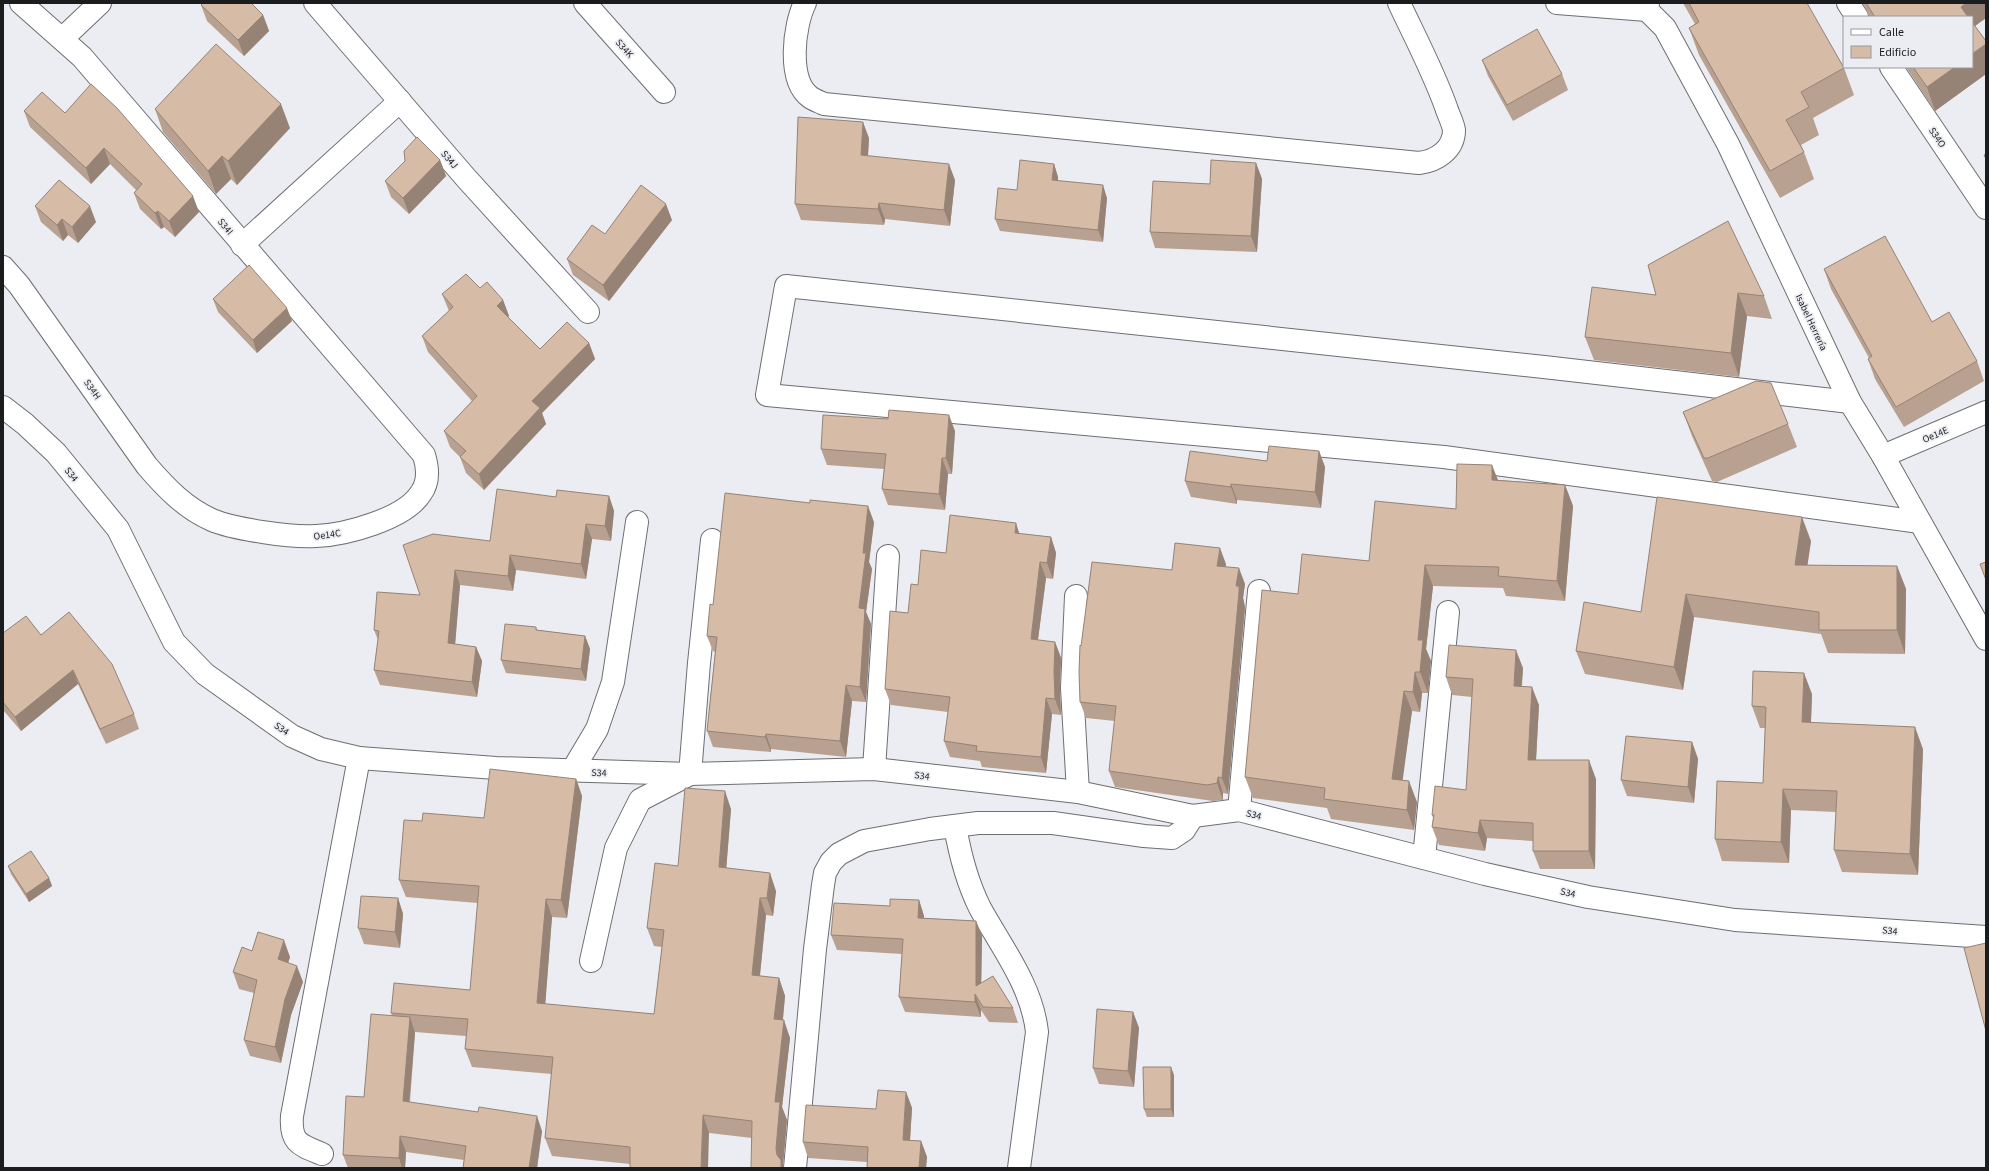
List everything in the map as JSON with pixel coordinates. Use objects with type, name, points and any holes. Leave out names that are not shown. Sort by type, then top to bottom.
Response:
[{"type":"street","name":"S34I","points":[[21,3],[63,38],[82,57],[424,455]]},
{"type":"street","points":[[63,38],[100,3]]},
{"type":"street","name":"S34J","points":[[315,3],[466,178],[588,312]]},
{"type":"street","name":"S34K","points":[[585,3],[664,92]]},
{"type":"street","points":[[805,3],[796,31],[794,55],[800,81],[809,96],[824,104],[1419,163],[1429,162],[1445,152],[1453,137],[1454,129],[1438,87],[1399,3]]},
{"type":"street","points":[[1557,3],[1647,7]]},
{"type":"street","points":[[1848,3],[1856,16]]},
{"type":"street","name":"Isabel Herrería","points":[[1647,7],[1665,28],[1728,144],[1850,402],[1883,456],[1986,639]]},
{"type":"street","name":"S34O","points":[[1892,68],[1986,208]]},
{"type":"street","points":[[242,245],[400,101]]},
{"type":"street","name":"S34H","points":[[3,267],[19,285],[147,466],[163,485],[188,508]]},
{"type":"street","points":[[1850,402],[1544,366],[786,286],[767,395],[1444,457],[1920,522]]},
{"type":"street","name":"S34","points":[[3,407],[25,424],[56,453],[118,529],[174,642],[205,674],[292,736],[321,749],[359,758],[496,768],[572,771],[690,774],[874,769],[1078,792],[1193,816],[1239,810],[1485,874],[1588,897],[1735,920],[1986,937]]},
{"type":"street","name":"Oe14E","points":[[1883,456],[1986,412]]},
{"type":"street","name":"Oe14C","points":[[188,508],[226,525],[297,536],[335,535],[386,519],[412,504],[421,493],[426,482],[427,468],[424,455]]},
{"type":"street","points":[[572,771],[597,729],[613,682],[637,522]]},
{"type":"street","points":[[591,961],[616,848],[640,800],[690,774],[699,663],[712,540]]},
{"type":"street","points":[[874,769],[888,556]]},
{"type":"street","points":[[1239,810],[1259,591]]},
{"type":"street","points":[[1076,596],[1072,688],[1078,792]]},
{"type":"street","points":[[1424,858],[1448,612]]},
{"type":"street","points":[[322,1154],[298,1143],[293,1136],[292,1116],[359,758]]},
{"type":"street","points":[[795,1168],[815,949],[825,873],[831,862],[839,854],[864,841],[955,826],[978,824],[1052,823],[1144,836],[1172,838],[1184,830],[1193,816]]},
{"type":"street","points":[[955,826],[960,855],[969,883],[980,908],[1023,985],[1035,1014],[1036,1032],[1019,1168]]},
{"type":"building","points":[[203,3],[251,3],[263,15],[238,40],[201,5]]},
{"type":"building","points":[[1689,3],[1807,3],[1844,68],[1801,92],[1809,107],[1786,120],[1804,152],[1770,171],[1689,28],[1699,22]]},
{"type":"building","points":[[1866,3],[1966,3],[1961,7],[1967,16],[1874,16]]},
{"type":"building","points":[[1973,23],[1986,41],[1986,44],[1973,53]]},
{"type":"building","points":[[1537,29],[1562,74],[1507,105],[1482,60]]},
{"type":"building","points":[[216,44],[281,104],[228,161],[222,156],[208,171],[155,109]]},
{"type":"building","points":[[1914,68],[1954,68],[1927,87]]},
{"type":"building","points":[[91,84],[117,108],[193,196],[169,221],[158,211],[155,213],[134,193],[142,184],[104,148],[86,168],[24,111],[42,92],[65,113]]},
{"type":"building","points":[[798,117],[863,122],[861,155],[949,164],[944,210],[879,203],[878,209],[795,204]]},
{"type":"building","points":[[417,137],[440,160],[403,198],[385,181],[405,161],[404,151]]},
{"type":"building","points":[[1020,160],[1054,164],[1052,180],[1103,185],[1098,230],[995,219],[998,188],[1017,190]]},
{"type":"building","points":[[1211,160],[1256,163],[1251,236],[1150,232],[1153,181],[1210,184]]},
{"type":"building","points":[[59,180],[90,206],[72,227],[62,219],[57,225],[35,206]]},
{"type":"building","points":[[641,185],[666,204],[603,285],[567,259],[592,225],[605,234]]},
{"type":"building","points":[[1728,221],[1764,296],[1738,293],[1731,353],[1585,337],[1592,287],[1656,295],[1648,265]]},
{"type":"building","points":[[1885,236],[1932,322],[1949,312],[1977,361],[1896,407],[1868,359],[1872,356],[1824,269]]},
{"type":"building","points":[[249,265],[287,308],[253,340],[213,299]]},
{"type":"building","points":[[466,274],[480,288],[487,282],[503,300],[497,306],[540,349],[567,322],[589,343],[532,401],[540,408],[479,474],[460,457],[466,451],[444,431],[477,396],[422,336],[453,307],[442,294]]},
{"type":"building","points":[[1756,381],[1771,383],[1788,424],[1708,458],[1704,458],[1683,412]]},
{"type":"building","points":[[889,410],[949,415],[946,458],[942,458],[939,494],[882,489],[886,454],[821,449],[823,415],[888,419]]},
{"type":"building","points":[[1269,446],[1319,451],[1315,492],[1231,484],[1231,487],[1185,481],[1190,451],[1267,461]]},
{"type":"building","points":[[1457,464],[1492,465],[1492,480],[1565,485],[1557,581],[1498,576],[1499,567],[1425,565],[1418,640],[1423,640],[1420,672],[1415,672],[1413,692],[1404,691],[1392,779],[1409,781],[1407,810],[1324,799],[1325,788],[1245,777],[1262,590],[1298,594],[1302,554],[1369,561],[1375,501],[1456,509]]},
{"type":"building","points":[[497,489],[556,497],[557,490],[609,496],[605,526],[586,524],[581,564],[510,555],[508,576],[455,570],[448,643],[476,647],[472,682],[374,670],[379,631],[374,630],[377,592],[420,595],[403,545],[433,534],[490,541]]},
{"type":"building","points":[[725,493],[810,503],[810,500],[868,506],[863,553],[866,553],[859,608],[865,609],[860,687],[846,685],[840,741],[766,734],[765,737],[707,731],[717,637],[707,636],[710,604],[713,605]]},
{"type":"building","points":[[1657,497],[1802,517],[1795,565],[1897,566],[1897,630],[1819,630],[1819,612],[1686,594],[1674,667],[1576,651],[1584,602],[1641,612]]},
{"type":"building","points":[[950,515],[1016,523],[1015,533],[1051,537],[1047,563],[1040,562],[1031,639],[1055,642],[1055,699],[1046,698],[1041,757],[976,751],[977,746],[944,741],[950,697],[885,689],[890,611],[908,613],[911,584],[918,585],[921,550],[946,553]]},
{"type":"building","points":[[1175,543],[1220,548],[1217,566],[1239,568],[1236,586],[1239,586],[1239,592],[1222,778],[1218,777],[1217,783],[1207,785],[1109,771],[1116,706],[1080,702],[1080,645],[1081,646],[1092,562],[1172,570]]},
{"type":"building","points":[[1986,562],[1986,580],[1980,564]]},
{"type":"building","points":[[69,612],[112,664],[134,714],[100,729],[73,670],[15,717],[3,702],[3,633],[26,616],[41,635]]},
{"type":"building","points":[[505,624],[536,627],[536,630],[585,636],[581,669],[501,660]]},
{"type":"building","points":[[1449,645],[1516,650],[1514,686],[1532,687],[1528,760],[1589,760],[1589,851],[1533,851],[1533,823],[1480,820],[1478,833],[1432,827],[1435,786],[1466,790],[1473,679],[1446,677]]},
{"type":"building","points":[[1753,671],[1804,673],[1802,722],[1915,727],[1910,854],[1834,850],[1837,791],[1783,789],[1781,842],[1715,839],[1717,781],[1763,783],[1766,707],[1752,706]]},
{"type":"building","points":[[1626,736],[1692,742],[1688,787],[1621,780]]},
{"type":"building","points":[[490,769],[576,779],[561,900],[546,899],[537,1003],[654,1014],[664,930],[647,928],[655,863],[678,866],[685,788],[725,791],[719,867],[770,873],[767,898],[760,898],[752,975],[779,978],[774,1019],[784,1020],[775,1102],[780,1102],[776,1149],[777,1155],[781,1160],[781,1168],[751,1168],[752,1121],[703,1115],[701,1168],[630,1168],[630,1147],[545,1138],[553,1057],[465,1049],[468,1019],[391,1013],[394,983],[470,990],[479,886],[399,880],[404,820],[422,821],[423,813],[484,818]]},
{"type":"building","points":[[31,851],[49,878],[26,894],[8,866]]},
{"type":"building","points":[[361,896],[398,898],[395,932],[358,928]]},
{"type":"building","points":[[890,899],[919,900],[918,918],[976,921],[976,986],[993,976],[1013,1008],[983,1007],[975,994],[975,1002],[899,997],[903,939],[831,935],[834,903],[890,906]]},
{"type":"building","points":[[258,932],[284,940],[278,959],[297,966],[285,999],[275,1047],[244,1040],[257,980],[233,972],[242,947],[252,951]]},
{"type":"building","points":[[1986,943],[1986,1031],[1964,948]]},
{"type":"building","points":[[1097,1009],[1133,1012],[1128,1071],[1093,1068]]},
{"type":"building","points":[[371,1014],[410,1017],[403,1101],[478,1112],[479,1107],[537,1116],[529,1168],[463,1168],[466,1146],[400,1136],[399,1158],[343,1155],[346,1096],[364,1097]]},
{"type":"building","points":[[1143,1067],[1171,1067],[1171,1109],[1144,1109]]},
{"type":"building","points":[[878,1090],[906,1092],[903,1140],[921,1141],[919,1168],[867,1168],[868,1147],[803,1142],[806,1105],[876,1109]]}]
